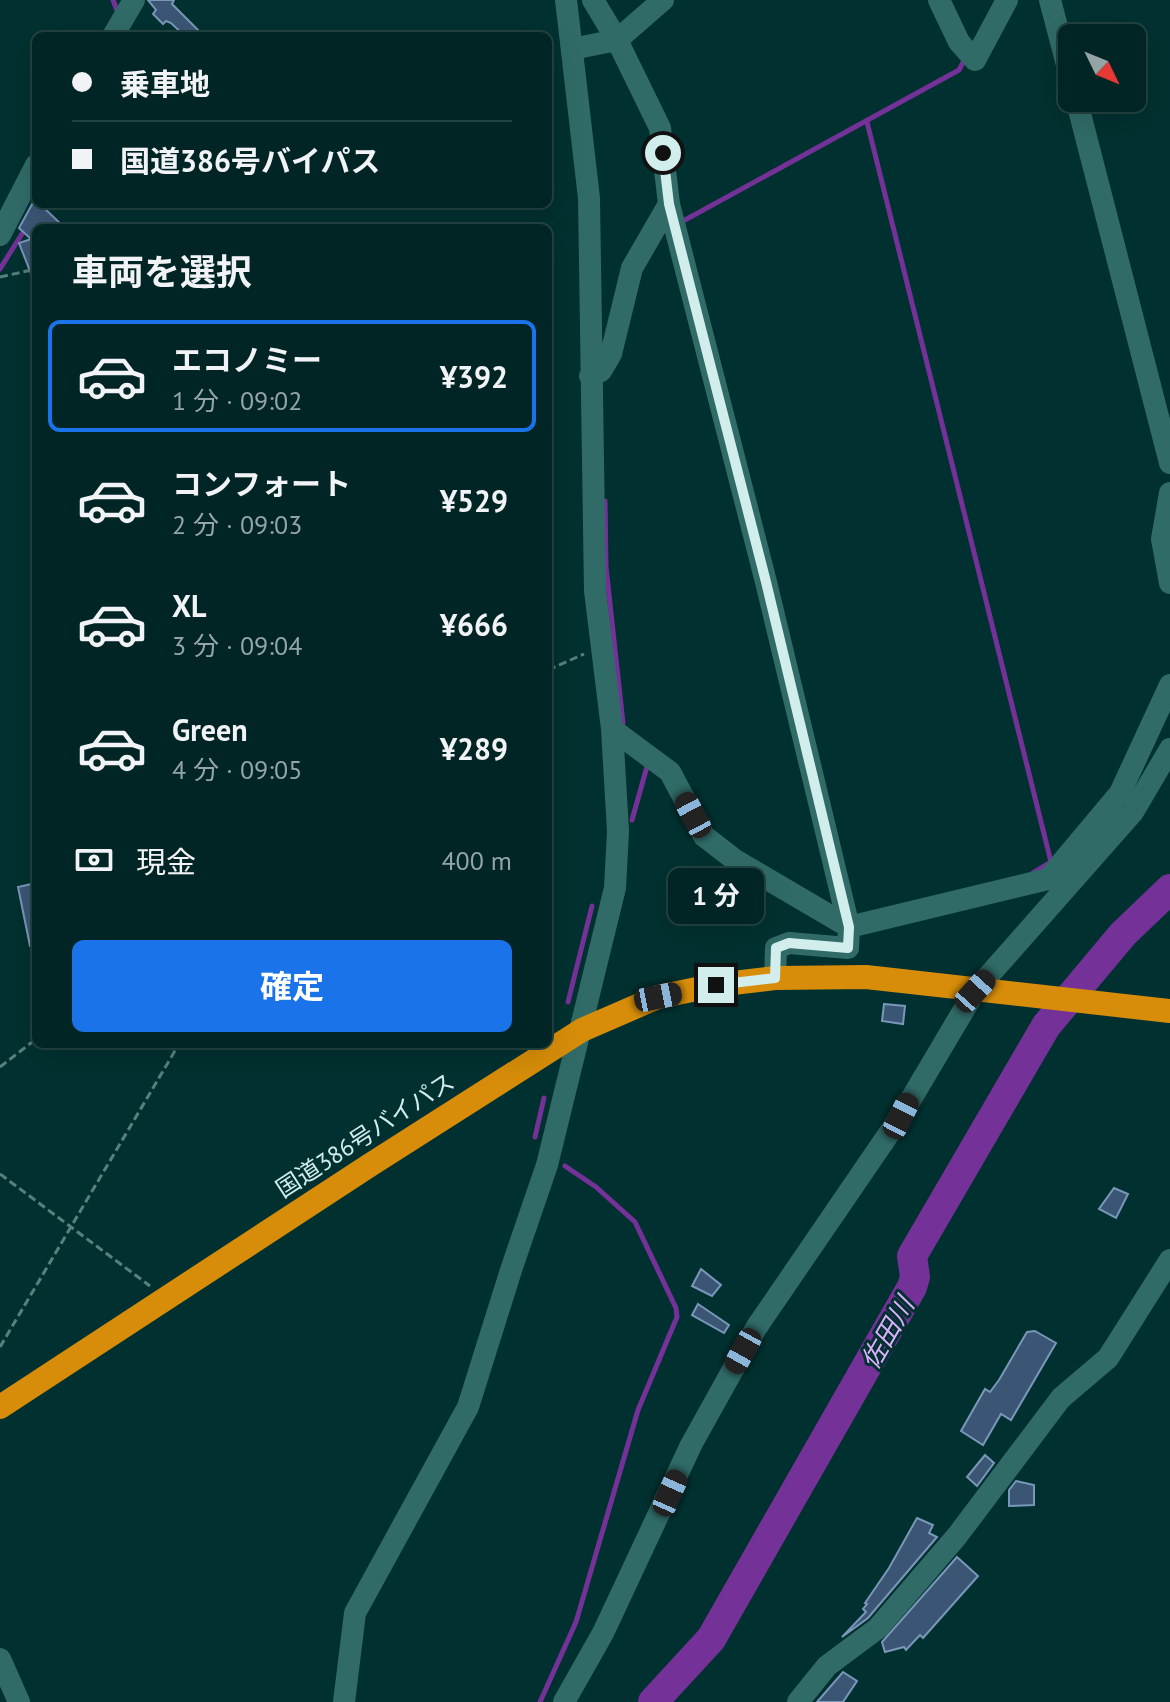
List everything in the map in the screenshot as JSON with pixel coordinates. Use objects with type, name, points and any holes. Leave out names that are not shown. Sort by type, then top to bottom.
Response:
[{"type":"highway","name":"国道386号バイパス","points":[[0,1407],[582,1030],[658,997],[775,978],[866,977],[1170,1011]]},
{"type":"street","points":[[115,32],[134,0]]},
{"type":"street","points":[[344,1702],[355,1613],[468,1407],[547,1165],[615,888],[618,831],[612,729],[595,591],[589,198],[566,0]]},
{"type":"street","points":[[593,0],[617,40],[660,128],[669,204],[766,582],[849,927],[848,948],[789,943],[776,948],[775,978]]},
{"type":"street","points":[[572,49],[617,40],[663,0]]},
{"type":"street","points":[[939,0],[968,52],[1007,0]]},
{"type":"street","points":[[1050,0],[1058,31]]},
{"type":"street","points":[[1080,112],[1170,463]]},
{"type":"street","points":[[0,235],[32,173]]},
{"type":"street","points":[[590,376],[601,371],[611,354],[632,268],[669,204]]},
{"type":"street","points":[[1170,493],[1162,539],[1170,583]]},
{"type":"street","points":[[612,729],[670,772],[704,836],[735,860],[849,927],[1048,879],[1120,793],[1170,685]]},
{"type":"street","points":[[564,1702],[603,1633],[691,1445],[756,1328],[901,1116],[975,991],[1133,812],[1170,749]]},
{"type":"street","points":[[798,1702],[827,1666],[878,1628],[957,1536],[1061,1398],[1108,1358],[1170,1260]]},
{"type":"street","points":[[0,1659],[19,1702]]},
{"type":"path","points":[[0,277],[32,270]]},
{"type":"path","points":[[552,668],[602,646]]},
{"type":"path","points":[[0,1067],[32,1042]]},
{"type":"path","points":[[0,1347],[177,1048]]},
{"type":"path","points":[[0,1174],[165,1298]]},
{"type":"building","points":[[148,0],[174,0],[172,4],[200,32],[181,32],[171,23],[166,21],[163,24],[153,14],[156,10]]},
{"type":"building","points":[[32,204],[32,208],[44,208],[61,224],[32,224],[32,276],[19,243],[31,239],[19,228]]},
{"type":"building","points":[[32,884],[32,946],[30,946],[18,887]]},
{"type":"building","points":[[884,1004],[905,1006],[903,1024],[882,1021]]},
{"type":"building","points":[[1114,1188],[1128,1194],[1116,1218],[1099,1209]]},
{"type":"building","points":[[701,1269],[721,1285],[712,1296],[692,1286]]},
{"type":"building","points":[[698,1304],[729,1325],[724,1333],[692,1315]]},
{"type":"building","points":[[1035,1331],[1056,1343],[1011,1420],[1001,1414],[983,1445],[961,1431],[985,1389],[990,1392],[999,1380],[1027,1332]]},
{"type":"building","points":[[985,1455],[994,1463],[977,1486],[967,1477]]},
{"type":"building","points":[[1016,1481],[1034,1485],[1034,1505],[1009,1506],[1009,1490]]},
{"type":"building","points":[[917,1518],[933,1525],[929,1533],[937,1537],[868,1618],[842,1637],[866,1612],[863,1609],[865,1603]]},
{"type":"building","points":[[957,1557],[978,1576],[923,1638],[920,1635],[906,1650],[904,1647],[885,1652],[882,1642]]},
{"type":"building","points":[[843,1672],[857,1681],[843,1702],[817,1702]]},
{"type":"waterway","points":[[113,0],[118,13]]},
{"type":"waterway","points":[[685,220],[959,70],[966,57]]},
{"type":"waterway","points":[[867,122],[1051,862],[1033,873]]},
{"type":"waterway","points":[[0,269],[25,229]]},
{"type":"waterway","points":[[605,501],[606,567],[623,723]]},
{"type":"waterway","points":[[632,820],[648,763]]},
{"type":"waterway","name":"佐田川","points":[[653,1702],[711,1639],[912,1287],[915,1277],[912,1256],[1046,1026],[1123,934],[1170,889]]},
{"type":"waterway","points":[[568,1002],[592,906]]},
{"type":"waterway","points":[[535,1137],[544,1098]]},
{"type":"waterway","points":[[540,1702],[576,1622],[638,1410],[677,1317],[676,1308],[635,1222],[596,1187],[565,1166]]},
{"type":"route","points":[[663,153],[669,204],[766,582],[849,927],[848,948],[789,943],[776,948],[775,978],[716,985]]}]
